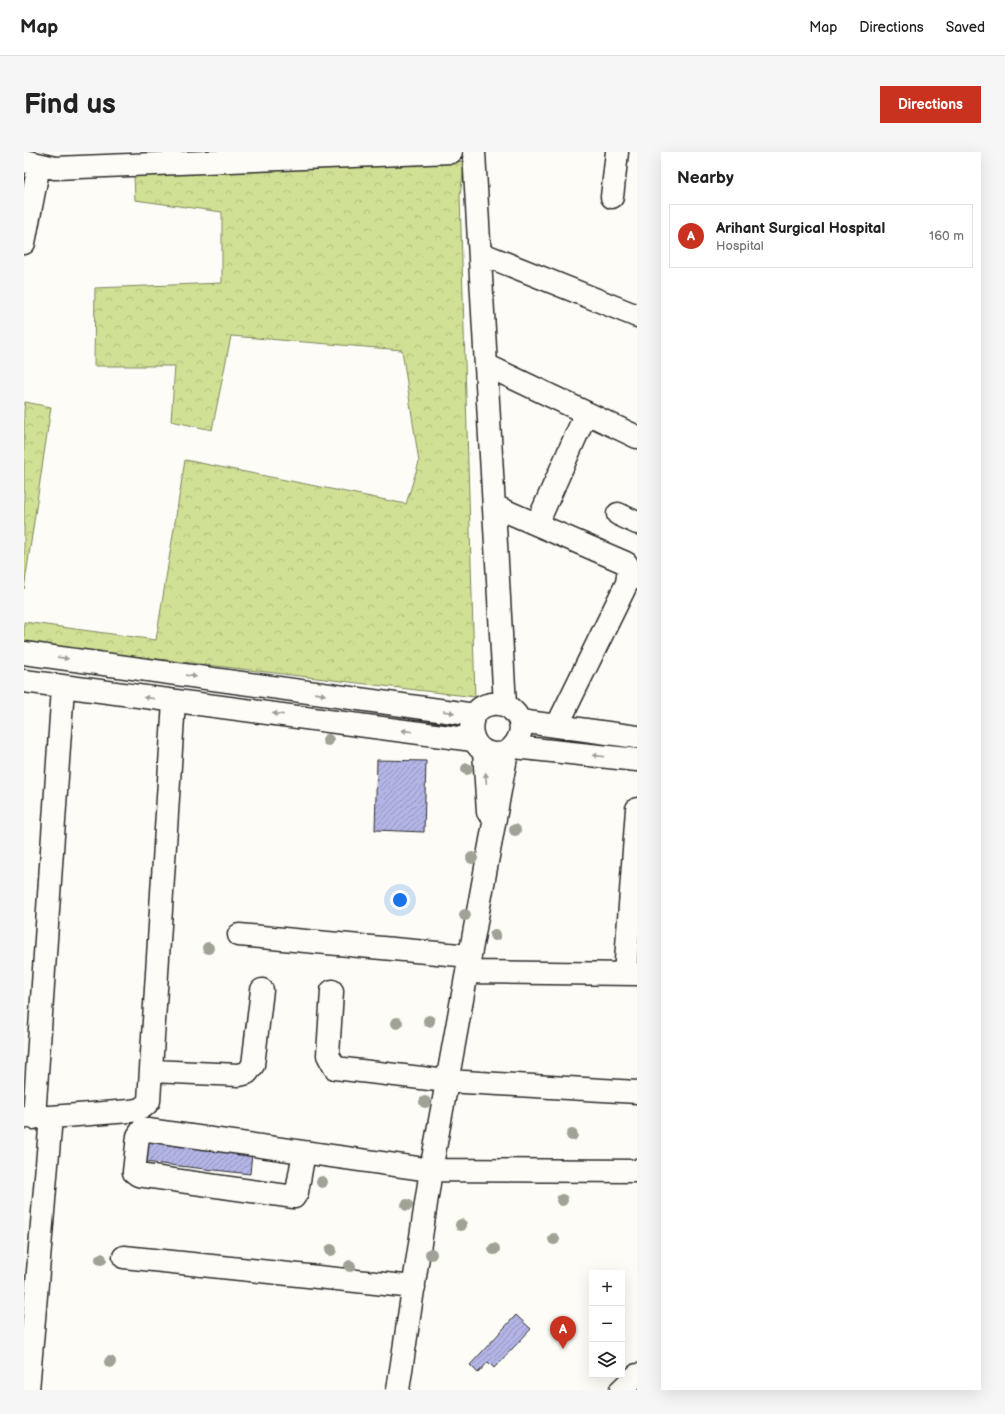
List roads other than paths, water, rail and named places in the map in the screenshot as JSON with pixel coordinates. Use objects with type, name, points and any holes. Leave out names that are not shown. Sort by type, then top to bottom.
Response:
[{"type":"street","points":[[24,243],[31,163],[55,168],[246,156],[451,152]]},
{"type":"street","points":[[474,152],[505,705]]},
{"type":"street","points":[[612,197],[618,152]]},
{"type":"street","points":[[480,253],[637,316]]},
{"type":"street","points":[[486,365],[637,437]]},
{"type":"street","points":[[537,524],[586,413]]},
{"type":"street","points":[[494,506],[626,563],[629,568],[627,583],[557,726]]},
{"type":"street","points":[[24,653],[475,715]]},
{"type":"street","points":[[24,681],[479,745],[492,754],[511,749],[637,760]]},
{"type":"street","points":[[28,1390],[28,1336],[36,1118],[63,687]]},
{"type":"street","points":[[36,1118],[139,1110],[149,1101],[174,701]]},
{"type":"street","points":[[398,1390],[431,1170],[490,845],[511,749],[521,733],[520,721],[513,710],[505,705],[488,705],[480,709],[471,723],[479,745],[490,845]]},
{"type":"street","points":[[520,721],[637,737]]},
{"type":"street","points":[[239,935],[469,964],[631,974],[637,809]]},
{"type":"street","points":[[152,1071],[239,1075],[247,1073],[253,1065],[262,990]]},
{"type":"street","points":[[332,991],[328,1055],[335,1068],[447,1081],[637,1092]]},
{"type":"street","points":[[304,1152],[294,1197],[138,1175],[134,1172],[138,1136],[142,1130],[304,1152],[431,1170],[637,1171]]},
{"type":"street","points":[[124,1256],[414,1287]]},
{"type":"street","points":[[621,1390],[637,1375]]},
{"type":"place","name":"Arihant Surgical Hospital","points":[[563,1349]]}]
